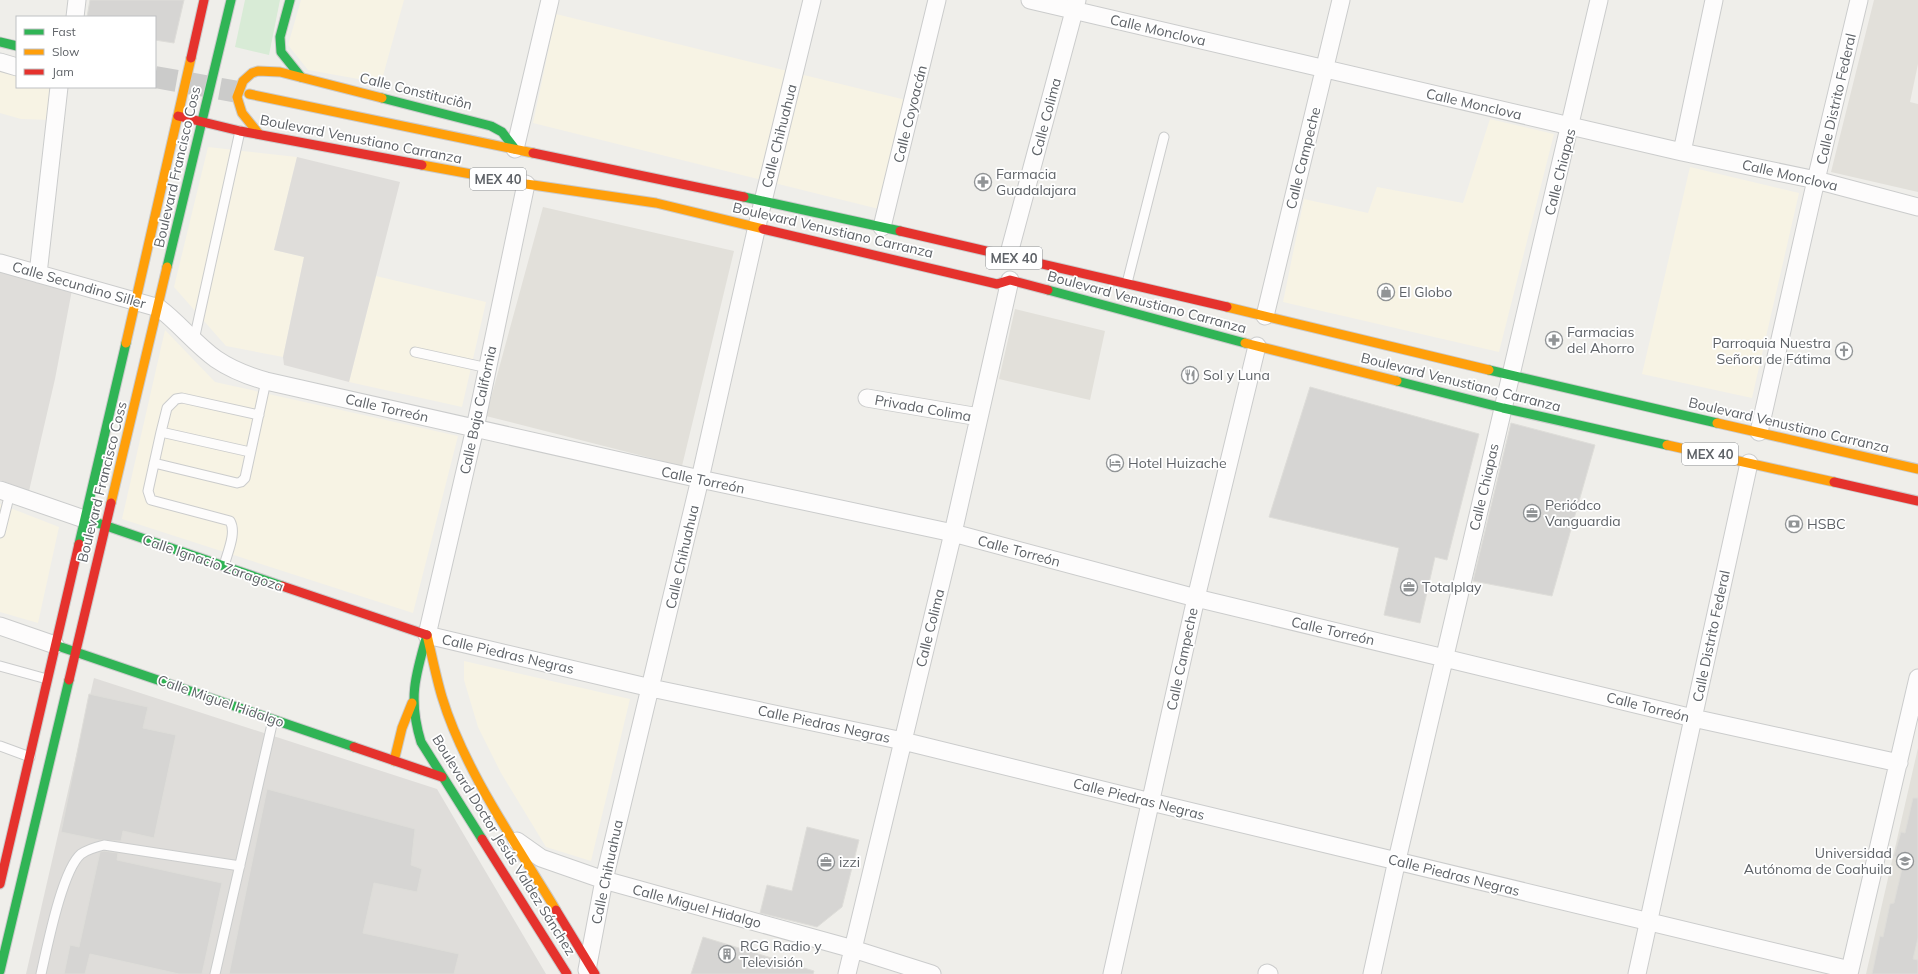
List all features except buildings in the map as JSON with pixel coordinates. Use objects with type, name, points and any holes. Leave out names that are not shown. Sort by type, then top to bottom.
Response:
[{"type":"main road","name":"Boulevard Francisco Coss","points":[[0,884],[84,518],[136,301],[204,0]]},
{"type":"main road","name":"Boulevard Francisco Coss","points":[[0,972],[48,764],[231,0]]},
{"type":"main road","points":[[290,0],[280,37],[281,52],[301,77]]},
{"type":"main road","points":[[0,42],[16,46]]},
{"type":"main road","name":"Calle Constituciôn","points":[[259,134],[240,109],[237,94],[240,82],[249,75],[259,71],[269,71],[301,77],[492,126],[502,132],[515,149]]},
{"type":"main road","name":"Boulevard Venustiano Carranza","points":[[249,94],[882,227],[1127,283],[1510,375],[1918,469]]},
{"type":"main road","name":"Boulevard Venustiano Carranza","points":[[178,116],[240,131],[526,184],[656,203],[997,284],[1010,280],[1257,346],[1503,408],[1918,501]]},
{"type":"main road","name":"Calle Ignacio Zaragoza","points":[[84,518],[427,635]]},
{"type":"main road","name":"Boulevard Doctor Jesús Valdez Sánchez","points":[[427,635],[415,676],[412,701],[415,724],[422,742],[442,776],[475,814],[567,974]]},
{"type":"main road","name":"Boulevard Doctor Jesús Valdez Sánchez","points":[[427,635],[442,698],[462,748],[492,804],[590,970]]},
{"type":"main road","name":"Calle Miguel Hidalgo","points":[[55,645],[442,776]]},
{"type":"main road","points":[[394,761],[402,728],[412,701]]},
{"type":"main road","points":[[475,814],[492,804]]},
{"type":"street","points":[[75,16],[77,0]]},
{"type":"street","points":[[515,149],[550,0]]},
{"type":"street","name":"Calle Chihuahua","points":[[590,970],[604,880],[651,688],[757,226],[812,0]]},
{"type":"street","name":"Calle Coyoacán","points":[[882,227],[937,0]]},
{"type":"street","name":"Calle Monclova","points":[[1030,0],[1075,5],[1325,70],[1682,152],[1816,180],[1918,207]]},
{"type":"street","name":"Calle Campeche","points":[[1265,316],[1341,0]]},
{"type":"street","name":"Calle Chiapas","points":[[1372,974],[1397,860],[1510,375],[1571,126],[1599,0]]},
{"type":"street","points":[[1682,152],[1714,0]]},
{"type":"street","name":"Calle Distrito Federal","points":[[1759,432],[1816,180],[1859,0]]},
{"type":"street","name":"Calle Colima","points":[[1008,257],[1075,5]]},
{"type":"street","points":[[0,62],[16,67]]},
{"type":"street","points":[[38,274],[59,88]]},
{"type":"street","name":"Calle Baja California","points":[[427,635],[475,428],[526,184]]},
{"type":"street","name":"Calle Secundino Siller","points":[[0,263],[158,308]]},
{"type":"street","name":"Calle Colima","points":[[847,974],[953,533],[1010,280]]},
{"type":"street","name":"Calle Torreón","points":[[158,308],[175,320],[194,340],[228,367],[243,374],[266,381],[700,479],[953,533],[1196,598],[1693,718],[1899,763]]},
{"type":"street","name":"Calle Campeche","points":[[1112,974],[1152,802],[1196,598],[1257,346]]},
{"type":"street","name":"Privada Colima","points":[[867,398],[979,417]]},
{"type":"street","name":"Calle Distrito Federal","points":[[1637,974],[1650,923],[1749,463]]},
{"type":"street","name":"Calle Ignacio Zaragoza","points":[[5,491],[84,518]]},
{"type":"street","name":"Calle Miguel Hidalgo","points":[[0,626],[55,645]]},
{"type":"street","name":"Calle Piedras Negras","points":[[427,635],[651,688],[903,740],[1850,972]]},
{"type":"street","points":[[1850,972],[1918,678]]},
{"type":"street","name":"Calle Miguel Hidalgo","points":[[514,839],[541,858],[604,880],[853,949],[932,974]]},
{"type":"lane","points":[[194,340],[240,131]]},
{"type":"lane","points":[[1127,283],[1164,137]]},
{"type":"lane","points":[[415,352],[488,368]]},
{"type":"lane","points":[[154,463],[237,483],[243,481],[245,478],[266,381]]},
{"type":"lane","points":[[223,566],[232,532],[230,521],[151,500],[148,491],[161,432],[167,408],[176,399],[182,398],[259,415]]},
{"type":"lane","points":[[161,432],[250,452]]},
{"type":"lane","points":[[0,533],[5,491]]},
{"type":"lane","points":[[0,666],[47,679]]},
{"type":"lane","points":[[215,974],[274,719]]},
{"type":"lane","points":[[0,746],[48,764]]},
{"type":"lane","points":[[41,974],[66,880],[73,864],[80,854],[93,847],[104,845],[240,866]]},
{"type":"shaded area","points":[[301,0],[404,0],[381,83],[308,70],[288,45]]},
{"type":"shaded area","points":[[1874,0],[1918,0],[1918,64],[1910,102],[1918,104],[1918,192],[1831,172]]},
{"type":"shaded area","points":[[556,14],[914,102],[891,212],[533,123]]},
{"type":"shaded area","points":[[0,67],[16,72],[16,88],[56,88],[52,120],[21,119],[0,113]]},
{"type":"shaded area","points":[[1490,119],[1554,134],[1499,352],[1283,302],[1304,199],[1368,213],[1377,187],[1463,203]]},
{"type":"shaded area","points":[[208,147],[297,157],[274,250],[304,257],[283,357],[226,346],[174,287]]},
{"type":"shaded area","points":[[297,157],[400,182],[349,382],[284,365],[283,357],[304,257],[274,250]]},
{"type":"shaded area","points":[[1690,167],[1799,193],[1752,398],[1642,374]]},
{"type":"shaded area","points":[[543,207],[734,251],[682,466],[486,416]]},
{"type":"shaded area","points":[[0,271],[72,290],[55,379],[29,491],[0,480]]},
{"type":"shaded area","points":[[376,276],[486,302],[462,407],[349,382]]},
{"type":"shaded area","points":[[1015,309],[1105,331],[1090,400],[999,379]]},
{"type":"shaded area","points":[[165,330],[215,382],[458,436],[413,613],[122,519]]},
{"type":"shaded area","points":[[0,504],[59,527],[38,623],[0,612]]},
{"type":"shaded area","points":[[464,661],[630,699],[591,861],[546,847],[501,773],[478,727],[464,680]]},
{"type":"shaded area","points":[[94,678],[437,789],[546,974],[26,974]]},
{"type":"shaded area","name":"Universidad Autónoma de Coahuila","points":[[1918,748],[1918,974],[1866,974]]},
{"type":"green space","points":[[245,0],[280,0],[269,55],[235,47]]},
{"type":"tunnel","points":[[156,77],[249,94]]},
{"type":"traffic: fast","points":[[167,267],[231,0]]},
{"type":"traffic: fast","points":[[290,0],[280,37],[281,52],[301,77]]},
{"type":"traffic: fast","points":[[0,42],[16,46]]},
{"type":"traffic: fast","points":[[382,98],[491,126],[502,132],[515,149]]},
{"type":"traffic: fast","points":[[744,197],[900,231]]},
{"type":"traffic: fast","points":[[1048,290],[1245,343]]},
{"type":"traffic: fast","points":[[79,544],[126,343]]},
{"type":"traffic: fast","points":[[1489,370],[1717,423]]},
{"type":"traffic: fast","points":[[1397,381],[1503,408],[1667,445]]},
{"type":"traffic: fast","points":[[89,520],[282,586]]},
{"type":"traffic: fast","points":[[427,635],[416,676],[414,700],[417,727],[421,742],[482,839]]},
{"type":"traffic: fast","points":[[58,646],[354,747]]},
{"type":"traffic: fast","points":[[0,971],[69,680]]},
{"type":"traffic: slow","points":[[126,343],[191,58]]},
{"type":"traffic: slow","points":[[259,134],[242,113],[237,97],[243,81],[252,73],[258,71],[280,72],[382,98]]},
{"type":"traffic: slow","points":[[249,94],[533,153]]},
{"type":"traffic: slow","points":[[422,165],[526,184],[656,203],[763,229]]},
{"type":"traffic: slow","points":[[111,503],[167,267]]},
{"type":"traffic: slow","points":[[1227,307],[1489,370]]},
{"type":"traffic: slow","points":[[1245,343],[1397,381]]},
{"type":"traffic: slow","points":[[1717,423],[1918,469]]},
{"type":"traffic: slow","points":[[1667,445],[1834,482]]},
{"type":"traffic: slow","points":[[427,635],[442,697],[464,752],[477,779],[556,910]]},
{"type":"traffic: slow","points":[[394,761],[402,728],[412,703]]},
{"type":"traffic: jam","points":[[191,58],[204,0]]},
{"type":"traffic: jam","points":[[178,116],[240,131],[422,165]]},
{"type":"traffic: jam","points":[[533,153],[744,197]]},
{"type":"traffic: jam","points":[[763,229],[997,284],[1010,280],[1048,290]]},
{"type":"traffic: jam","points":[[900,231],[1227,307]]},
{"type":"traffic: jam","points":[[1834,482],[1918,501]]},
{"type":"traffic: jam","points":[[69,680],[111,503]]},
{"type":"traffic: jam","points":[[0,884],[79,544]]},
{"type":"traffic: jam","points":[[282,586],[427,635]]},
{"type":"traffic: jam","points":[[354,747],[442,777]]},
{"type":"traffic: jam","points":[[482,839],[567,974]]},
{"type":"traffic: jam","points":[[556,910],[595,974]]},
{"type":"place","name":"Farmacia Guadalajara","points":[[983,182]]},
{"type":"place","name":"El Globo","points":[[1386,292]]},
{"type":"place","name":"Farmacias del Ahorro","points":[[1554,340]]},
{"type":"place","name":"Parroquia Nuestra Señora de Fátima","points":[[1844,351]]},
{"type":"place","name":"Sol y Luna","points":[[1190,375]]},
{"type":"place","name":"Hotel Huizache","points":[[1115,463]]},
{"type":"place","name":"Periódco Vanguardia","points":[[1532,513]]},
{"type":"place","name":"HSBC","points":[[1794,524]]},
{"type":"place","name":"Totalplay","points":[[1409,587]]},
{"type":"place","name":"Universidad Autónoma de Coahuila","points":[[1905,861]]},
{"type":"place","name":"izzi","points":[[826,862]]},
{"type":"place","name":"RCG Radio y Televisión","points":[[727,954]]}]
